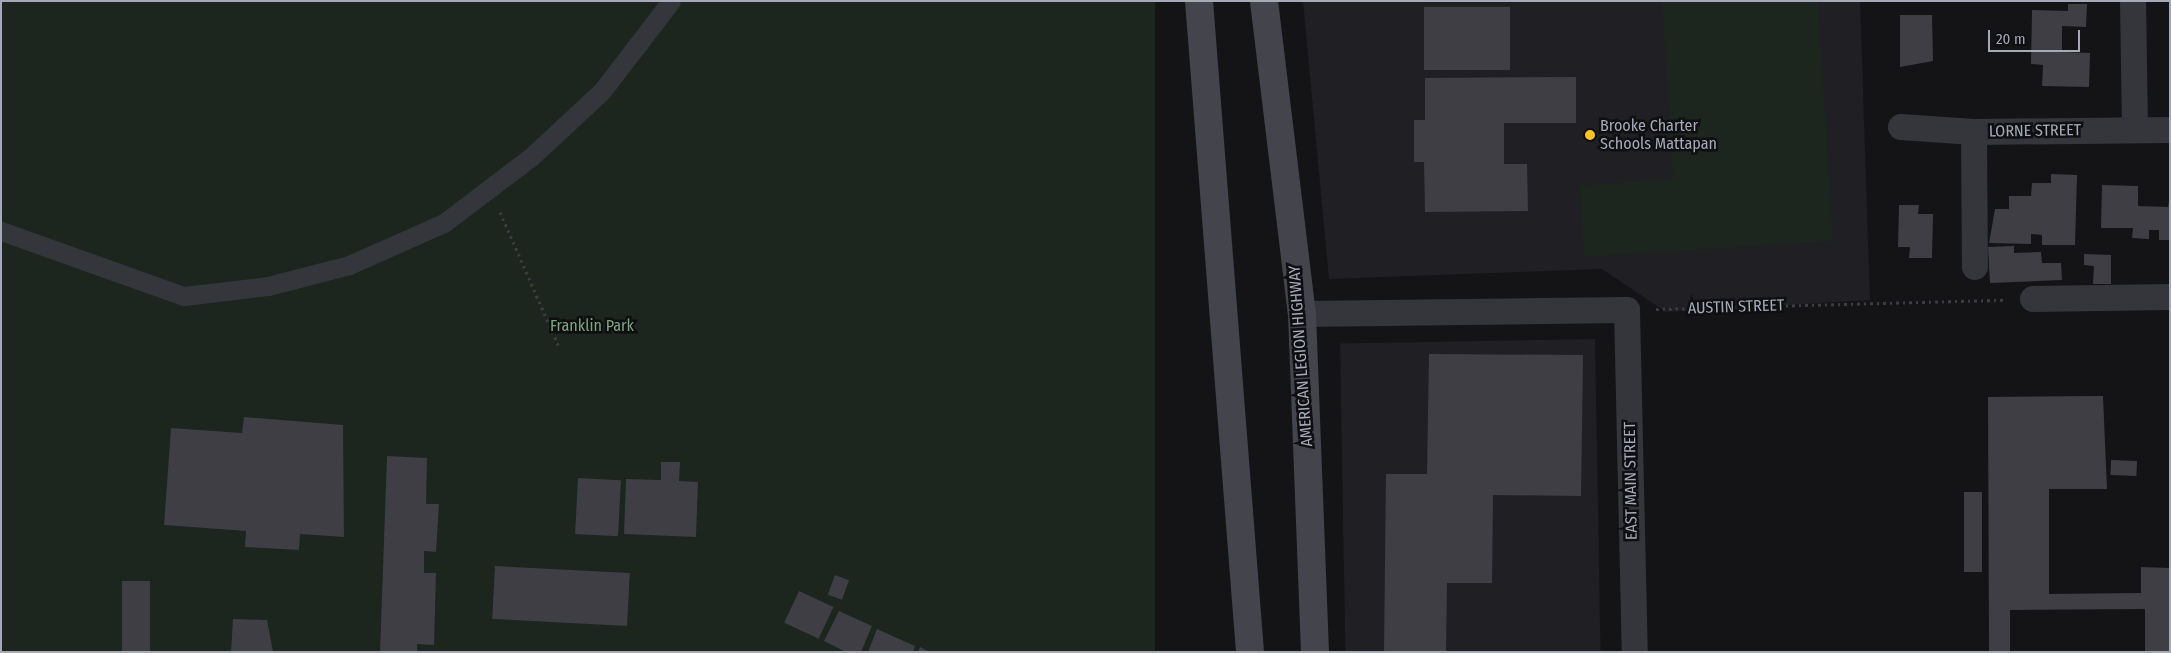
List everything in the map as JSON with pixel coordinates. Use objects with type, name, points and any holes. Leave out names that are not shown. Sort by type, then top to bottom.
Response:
[{"type":"main road","points":[[1199,1],[1250,652]]},
{"type":"main road","name":"AMERICAN LEGION HIGHWAY","points":[[1264,1],[1302,314],[1315,652]]},
{"type":"street","points":[[1,231],[184,296],[268,286],[349,265],[444,223],[490,188],[602,91],[671,1]]},
{"type":"street","points":[[2134,1],[2135,130]]},
{"type":"street","name":"LORNE STREET","points":[[1901,127],[1974,132],[2170,130]]},
{"type":"street","points":[[1974,132],[1975,268]]},
{"type":"street","points":[[2033,299],[2170,297]]},
{"type":"street","points":[[1302,314],[1627,310]]},
{"type":"street","name":"EAST MAIN STREET","points":[[1627,310],[1635,652]]},
{"type":"path","points":[[490,188],[558,345]]},
{"type":"path","name":"AUSTIN STREET","points":[[1627,310],[2033,299]]},
{"type":"shaded area","name":"Brooke Charter Schools Mattapan","points":[[1303,1],[1860,1],[1870,300],[1666,312],[1602,269],[1329,279]]},
{"type":"shaded area","points":[[1595,339],[1600,652],[1345,652],[1340,343]]},
{"type":"green space","name":"Franklin Park","points":[[1,1],[1155,1],[1155,652],[1,652]]},
{"type":"green space","points":[[1662,1],[1818,1],[1833,241],[1584,257],[1580,185],[1673,179]]},
{"type":"building","points":[[2068,4],[2087,4],[2086,27],[2062,26],[2062,52],[2090,53],[2089,87],[2042,86],[2043,65],[2031,64],[2032,10],[2068,11]]},
{"type":"building","points":[[1424,7],[1510,7],[1510,70],[1424,70]]},
{"type":"building","points":[[1900,15],[1932,15],[1933,61],[1900,67]]},
{"type":"building","points":[[1576,77],[1576,123],[1504,123],[1504,164],[1527,164],[1528,211],[1425,212],[1424,162],[1414,162],[1414,120],[1425,120],[1425,78]]},
{"type":"building","points":[[2051,174],[2077,175],[2075,245],[2042,245],[2042,235],[2031,234],[2031,244],[1989,243],[1995,209],[2009,209],[2009,196],[2031,196],[2032,183],[2051,183]]},
{"type":"building","points":[[2102,185],[2138,186],[2138,206],[2168,207],[2170,195],[2170,240],[2159,240],[2159,230],[2149,230],[2149,239],[2132,238],[2133,228],[2101,228]]},
{"type":"building","points":[[1899,205],[1919,205],[1918,214],[1933,214],[1932,258],[1909,258],[1910,247],[1898,247]]},
{"type":"building","points":[[2014,246],[2014,253],[2041,252],[2042,263],[2061,263],[2062,280],[1990,283],[1988,247]]},
{"type":"building","points":[[2084,254],[2111,255],[2111,284],[2093,284],[2094,266],[2084,265]]},
{"type":"building","points":[[1429,354],[1583,355],[1581,496],[1493,495],[1492,583],[1447,583],[1446,652],[1384,652],[1386,474],[1427,474]]},
{"type":"building","points":[[2103,396],[2107,489],[2049,489],[2049,594],[2141,593],[2141,567],[2170,568],[2170,652],[2145,652],[2145,609],[2010,610],[2010,652],[1989,652],[1988,397]]},
{"type":"building","points":[[244,417],[343,425],[344,537],[300,534],[299,550],[245,547],[246,531],[164,525],[171,428],[242,433]]},
{"type":"building","points":[[387,456],[427,458],[426,504],[439,504],[436,552],[424,551],[424,573],[436,573],[434,645],[417,644],[417,652],[380,652]]},
{"type":"building","points":[[2111,460],[2137,461],[2136,476],[2110,475]]},
{"type":"building","points":[[661,462],[680,462],[679,481],[698,482],[696,537],[624,534],[626,479],[661,480]]},
{"type":"building","points":[[578,478],[621,480],[618,536],[575,534]]},
{"type":"building","points":[[1964,492],[1982,492],[1982,572],[1964,572]]},
{"type":"building","points":[[495,566],[630,573],[627,626],[492,619]]},
{"type":"building","points":[[835,575],[849,580],[842,600],[828,595]]},
{"type":"building","points":[[122,581],[150,581],[150,652],[122,652]]},
{"type":"building","points":[[799,591],[833,607],[819,639],[784,623]]},
{"type":"building","points":[[839,611],[872,626],[861,652],[846,652],[824,641]]},
{"type":"building","points":[[233,619],[267,620],[273,652],[231,652]]},
{"type":"building","points":[[877,629],[915,646],[913,652],[868,652]]},
{"type":"building","points":[[920,647],[930,652],[918,652]]},
{"type":"place","name":"Brooke Charter Schools Mattapan","points":[[1590,135]]}]
